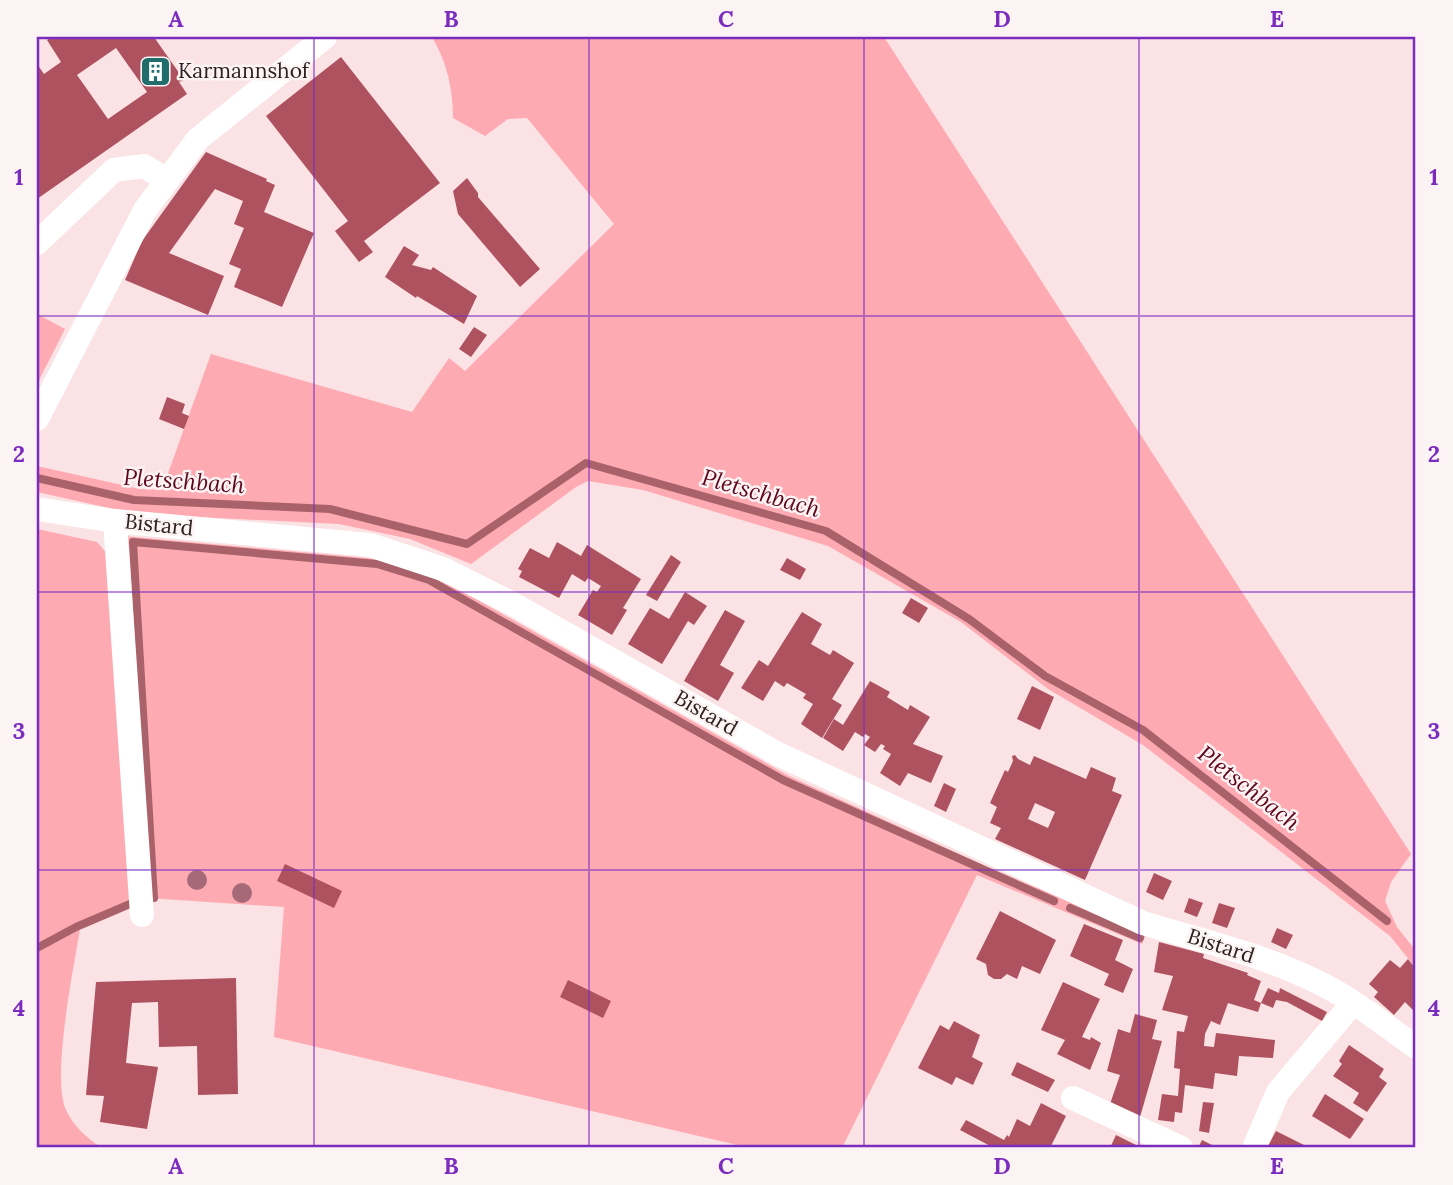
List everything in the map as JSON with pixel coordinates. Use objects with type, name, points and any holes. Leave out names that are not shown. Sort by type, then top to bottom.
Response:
[{"type":"street","points":[[37,419],[145,210],[167,180],[198,139],[325,37]]},
{"type":"street","points":[[37,243],[114,170],[144,166],[167,180]]},
{"type":"street","name":"Bistard","points":[[37,509],[115,521],[370,545],[443,569],[511,603],[778,754],[1143,923],[1261,959],[1332,989],[1416,1047]]},
{"type":"street","points":[[115,521],[142,915]]},
{"type":"street","points":[[1254,1148],[1278,1093],[1353,1003]]},
{"type":"street","points":[[1073,1098],[1181,1148]]},
{"type":"shaded area","points":[[432,37],[884,37],[1411,854],[1391,882],[1385,901],[1397,927],[1416,951],[1416,968],[1390,936],[1143,745],[1048,689],[961,622],[828,546],[643,490],[588,481],[471,564],[410,539],[339,524],[136,514],[37,492],[37,466],[140,489],[162,490],[211,354],[412,412],[449,358],[465,371],[614,224],[527,118],[508,119],[485,136],[453,118],[448,76]]},
{"type":"shaded area","points":[[37,314],[65,329],[37,384]]},
{"type":"shaded area","points":[[37,529],[97,542],[109,556],[133,905],[80,929],[65,1021],[61,1073],[62,1095],[69,1116],[81,1132],[102,1148],[37,1148]]},
{"type":"shaded area","points":[[124,536],[378,559],[439,578],[789,776],[983,865],[1146,934],[1142,944],[977,875],[842,1148],[750,1148],[274,1037],[284,907],[148,898]]},
{"type":"building","points":[[52,37],[154,37],[184,80],[179,82],[187,94],[37,199],[37,64],[44,74],[61,62],[47,40]],"holes":[[[116,48],[147,92],[108,119],[77,75]]]},
{"type":"building","points":[[341,57],[440,183],[364,241],[373,252],[359,262],[335,231],[348,221],[266,116]]},
{"type":"building","points":[[206,152],[275,185],[264,212],[314,233],[282,307],[234,287],[241,269],[229,264],[244,228],[234,224],[243,201],[215,189],[169,253],[224,276],[208,315],[125,280],[142,241]]},
{"type":"building","points":[[467,178],[478,197],[540,269],[520,287],[458,214],[453,191]]},
{"type":"building","points":[[404,246],[419,255],[412,265],[431,270],[433,267],[477,296],[464,324],[417,296],[416,298],[385,277]]},
{"type":"building","points":[[474,327],[487,335],[471,357],[459,349]]},
{"type":"building","points":[[167,397],[185,404],[182,413],[189,416],[184,429],[159,419]]},
{"type":"building","points":[[557,542],[581,556],[587,545],[641,579],[623,608],[627,610],[612,635],[578,615],[593,590],[597,592],[601,586],[588,578],[585,582],[572,574],[559,598],[519,577],[522,571],[518,569],[530,548],[549,558]]},
{"type":"building","points":[[671,555],[681,562],[657,601],[646,595]]},
{"type":"building","points":[[787,558],[806,569],[800,580],[780,570]]},
{"type":"building","points":[[685,592],[707,606],[694,625],[688,621],[662,664],[628,644],[650,608],[669,619]]},
{"type":"building","points":[[911,598],[928,608],[919,623],[902,613]]},
{"type":"building","points":[[725,610],[745,621],[720,665],[734,673],[718,701],[684,681]]},
{"type":"building","points":[[802,612],[822,624],[811,644],[830,655],[833,650],[854,663],[832,699],[842,705],[822,738],[801,724],[813,704],[803,698],[806,694],[787,683],[784,687],[775,681],[763,701],[741,688],[759,660],[768,666]]},
{"type":"building","points":[[870,681],[890,692],[887,697],[908,710],[910,705],[930,717],[913,744],[943,756],[931,783],[908,773],[900,786],[880,773],[891,754],[883,749],[885,746],[881,744],[875,752],[864,745],[870,737],[865,734],[863,737],[855,732],[843,751],[823,738],[834,719],[843,725]]},
{"type":"building","points":[[1032,686],[1054,697],[1040,730],[1017,719]]},
{"type":"building","points":[[1015,755],[1030,765],[1034,756],[1086,779],[1091,767],[1116,778],[1112,791],[1122,795],[1085,880],[995,839],[1001,828],[990,823],[997,807],[990,803],[1005,770],[1008,772],[1013,761],[1012,756]],"holes":[[[1035,803],[1055,812],[1048,828],[1028,819]]]},
{"type":"building","points":[[944,783],[956,789],[946,812],[934,806]]},
{"type":"building","points":[[285,864],[342,891],[334,908],[277,881]]},
{"type":"building","points":[[1154,873],[1172,881],[1163,900],[1146,892]]},
{"type":"building","points":[[1189,898],[1203,903],[1197,917],[1184,912]]},
{"type":"building","points":[[1219,903],[1235,908],[1227,928],[1212,923]]},
{"type":"building","points":[[1000,911],[1056,940],[1040,974],[1022,966],[1017,979],[1007,974],[1001,979],[994,979],[988,975],[986,964],[976,959]]},
{"type":"building","points":[[1084,924],[1123,940],[1115,960],[1133,969],[1123,993],[1104,985],[1109,974],[1070,956]]},
{"type":"building","points":[[1277,928],[1293,935],[1286,949],[1271,942]]},
{"type":"building","points":[[1159,942],[1204,954],[1203,958],[1248,973],[1247,975],[1261,981],[1254,1000],[1261,1003],[1258,1012],[1228,1003],[1220,1025],[1211,1021],[1205,1034],[1204,1046],[1214,1047],[1216,1033],[1275,1040],[1273,1058],[1239,1056],[1237,1076],[1215,1073],[1213,1089],[1185,1085],[1182,1113],[1175,1112],[1174,1122],[1158,1120],[1162,1094],[1178,1096],[1180,1069],[1174,1068],[1177,1031],[1184,1032],[1188,1016],[1162,1010],[1173,976],[1154,972]]},
{"type":"building","points":[[1408,959],[1416,969],[1416,1013],[1405,1002],[1394,1015],[1374,997],[1378,992],[1369,984],[1390,960],[1400,968]]},
{"type":"building","points":[[236,978],[238,1094],[198,1095],[197,1046],[159,1047],[158,1002],[132,1003],[126,1063],[158,1067],[147,1129],[100,1122],[104,1096],[86,1095],[96,982]]},
{"type":"building","points":[[568,980],[611,1001],[603,1018],[560,997]]},
{"type":"building","points":[[1063,982],[1100,999],[1082,1037],[1090,1040],[1091,1037],[1101,1043],[1090,1070],[1057,1054],[1065,1040],[1041,1030]]},
{"type":"building","points":[[1268,988],[1279,993],[1280,988],[1327,1012],[1322,1021],[1287,1002],[1276,1000],[1273,1008],[1261,1003]]},
{"type":"building","points":[[1135,1014],[1157,1020],[1152,1039],[1162,1041],[1140,1117],[1110,1104],[1120,1075],[1107,1071],[1118,1029],[1130,1033]]},
{"type":"building","points":[[954,1021],[980,1035],[972,1057],[983,1063],[973,1085],[956,1077],[952,1085],[918,1068],[940,1025],[949,1030]]},
{"type":"building","points":[[1349,1045],[1384,1069],[1379,1077],[1387,1083],[1367,1112],[1353,1103],[1359,1093],[1333,1076],[1342,1064],[1339,1061]]},
{"type":"building","points":[[1017,1062],[1055,1080],[1048,1092],[1011,1075]]},
{"type":"building","points":[[1325,1094],[1364,1119],[1350,1139],[1312,1116]]},
{"type":"building","points":[[1203,1102],[1214,1103],[1209,1133],[1199,1131]]},
{"type":"building","points":[[1041,1103],[1066,1116],[1050,1148],[994,1148],[960,1130],[966,1120],[1004,1140],[1007,1135],[1009,1137],[1017,1119],[1030,1126]]},
{"type":"building","points":[[1276,1131],[1310,1148],[1267,1148]]},
{"type":"building","points":[[1116,1135],[1142,1148],[1110,1148]]},
{"type":"building","points":[[1202,1140],[1218,1148],[1198,1148]]},
{"type":"waterway","name":"Pletschbach","points":[[37,478],[134,500],[330,509],[467,544],[586,463],[826,531],[969,619],[1045,676],[1143,730],[1387,921]]},
{"type":"waterway","points":[[154,898],[133,542],[377,564],[429,580],[783,780],[1054,901]]},
{"type":"waterway","points":[[37,948],[76,927],[130,904]]},
{"type":"waterway","points":[[1070,908],[1140,938]]},
{"type":"place","name":"Karmannshof","points":[[155,71]]}]
